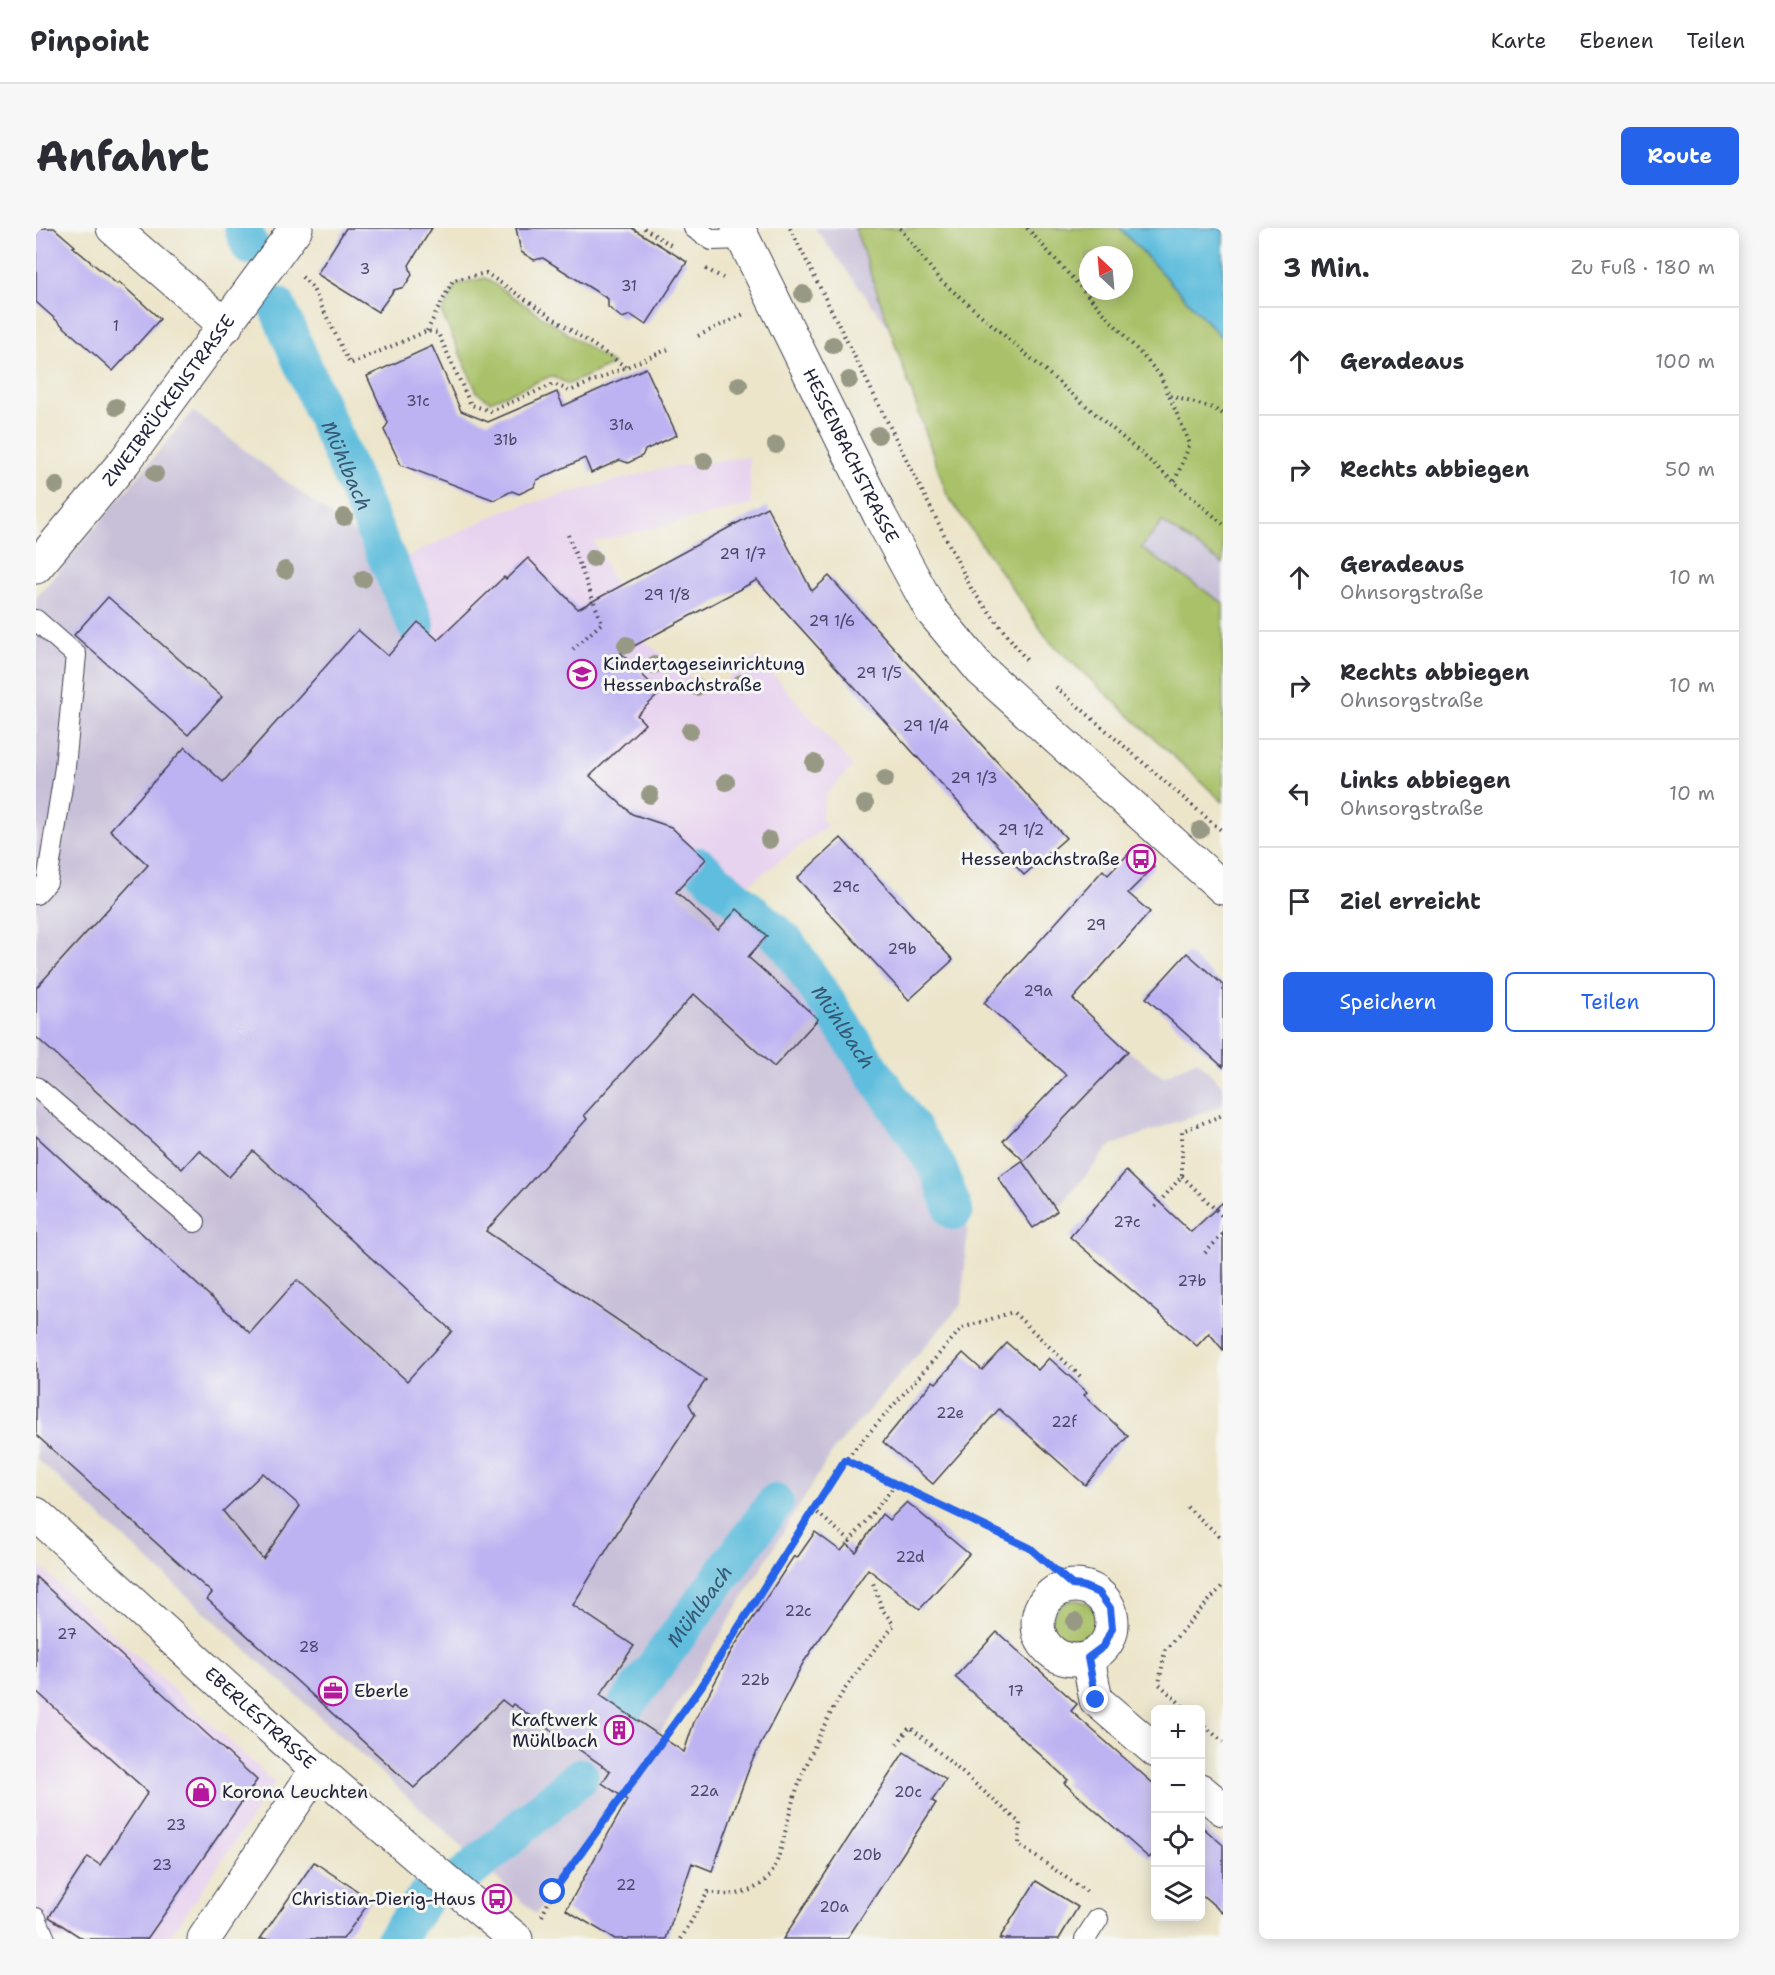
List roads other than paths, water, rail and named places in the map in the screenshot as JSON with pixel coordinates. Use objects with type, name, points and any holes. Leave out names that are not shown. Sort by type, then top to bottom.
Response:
[{"type":"street","points":[[113,228],[226,326]]},
{"type":"street","name":"HESSENBACHSTRASSE","points":[[741,234],[881,518],[931,610],[981,670],[1223,888]]},
{"type":"street","name":"ZWEIBRÜCKENSTRASSE","points":[[36,567],[125,461],[287,240]]},
{"type":"street","name":"EBERLESTRASSE","points":[[36,1514],[316,1769],[432,1870],[528,1930]]},
{"type":"street","points":[[1072,1585],[1082,1586],[1099,1593],[1110,1608],[1112,1617],[1110,1637],[1104,1646],[1088,1658],[1078,1660],[1058,1656],[1043,1642],[1039,1633],[1039,1614],[1048,1597],[1055,1591],[1072,1585]]},
{"type":"street","points":[[1088,1658],[1096,1700],[1151,1748]]},
{"type":"street","points":[[204,1939],[316,1769]]},
{"type":"street","points":[[1205,1794],[1223,1809]]},
{"type":"lane","points":[[694,228],[712,240],[741,234]]},
{"type":"lane","points":[[36,620],[76,655],[65,767],[47,882],[36,894]]},
{"type":"lane","points":[[36,1087],[195,1222]]},
{"type":"lane","points":[[36,1918],[45,1939]]},
{"type":"lane","points":[[1085,1939],[1098,1919]]},
{"type":"water","points":[[1120,228],[1223,228],[1223,339]]},
{"type":"waterway","name":"Mühlbach","points":[[243,228],[250,246]]},
{"type":"waterway","name":"Mühlbach","points":[[277,306],[416,625]]},
{"type":"waterway","name":"Mühlbach","points":[[699,866],[786,942],[938,1168],[954,1211]]},
{"type":"waterway","name":"Mühlbach","points":[[623,1710],[775,1503]]},
{"type":"waterway","name":"Mühlbach","points":[[465,1875],[580,1777]]},
{"type":"waterway","name":"Mühlbach","points":[[395,1939],[425,1898]]},
{"type":"place","name":"Kindertageseinrichtung Hessenbachstraße","points":[[582,674]]},
{"type":"place","name":"Hessenbachstraße","points":[[1141,859]]},
{"type":"place","name":"Eberle","points":[[333,1691]]},
{"type":"place","name":"Kraftwerk Mühlbach","points":[[619,1730]]},
{"type":"place","name":"Korona Leuchten","points":[[201,1792]]},
{"type":"place","name":"Christian-Dierig-Haus","points":[[497,1899]]}]
